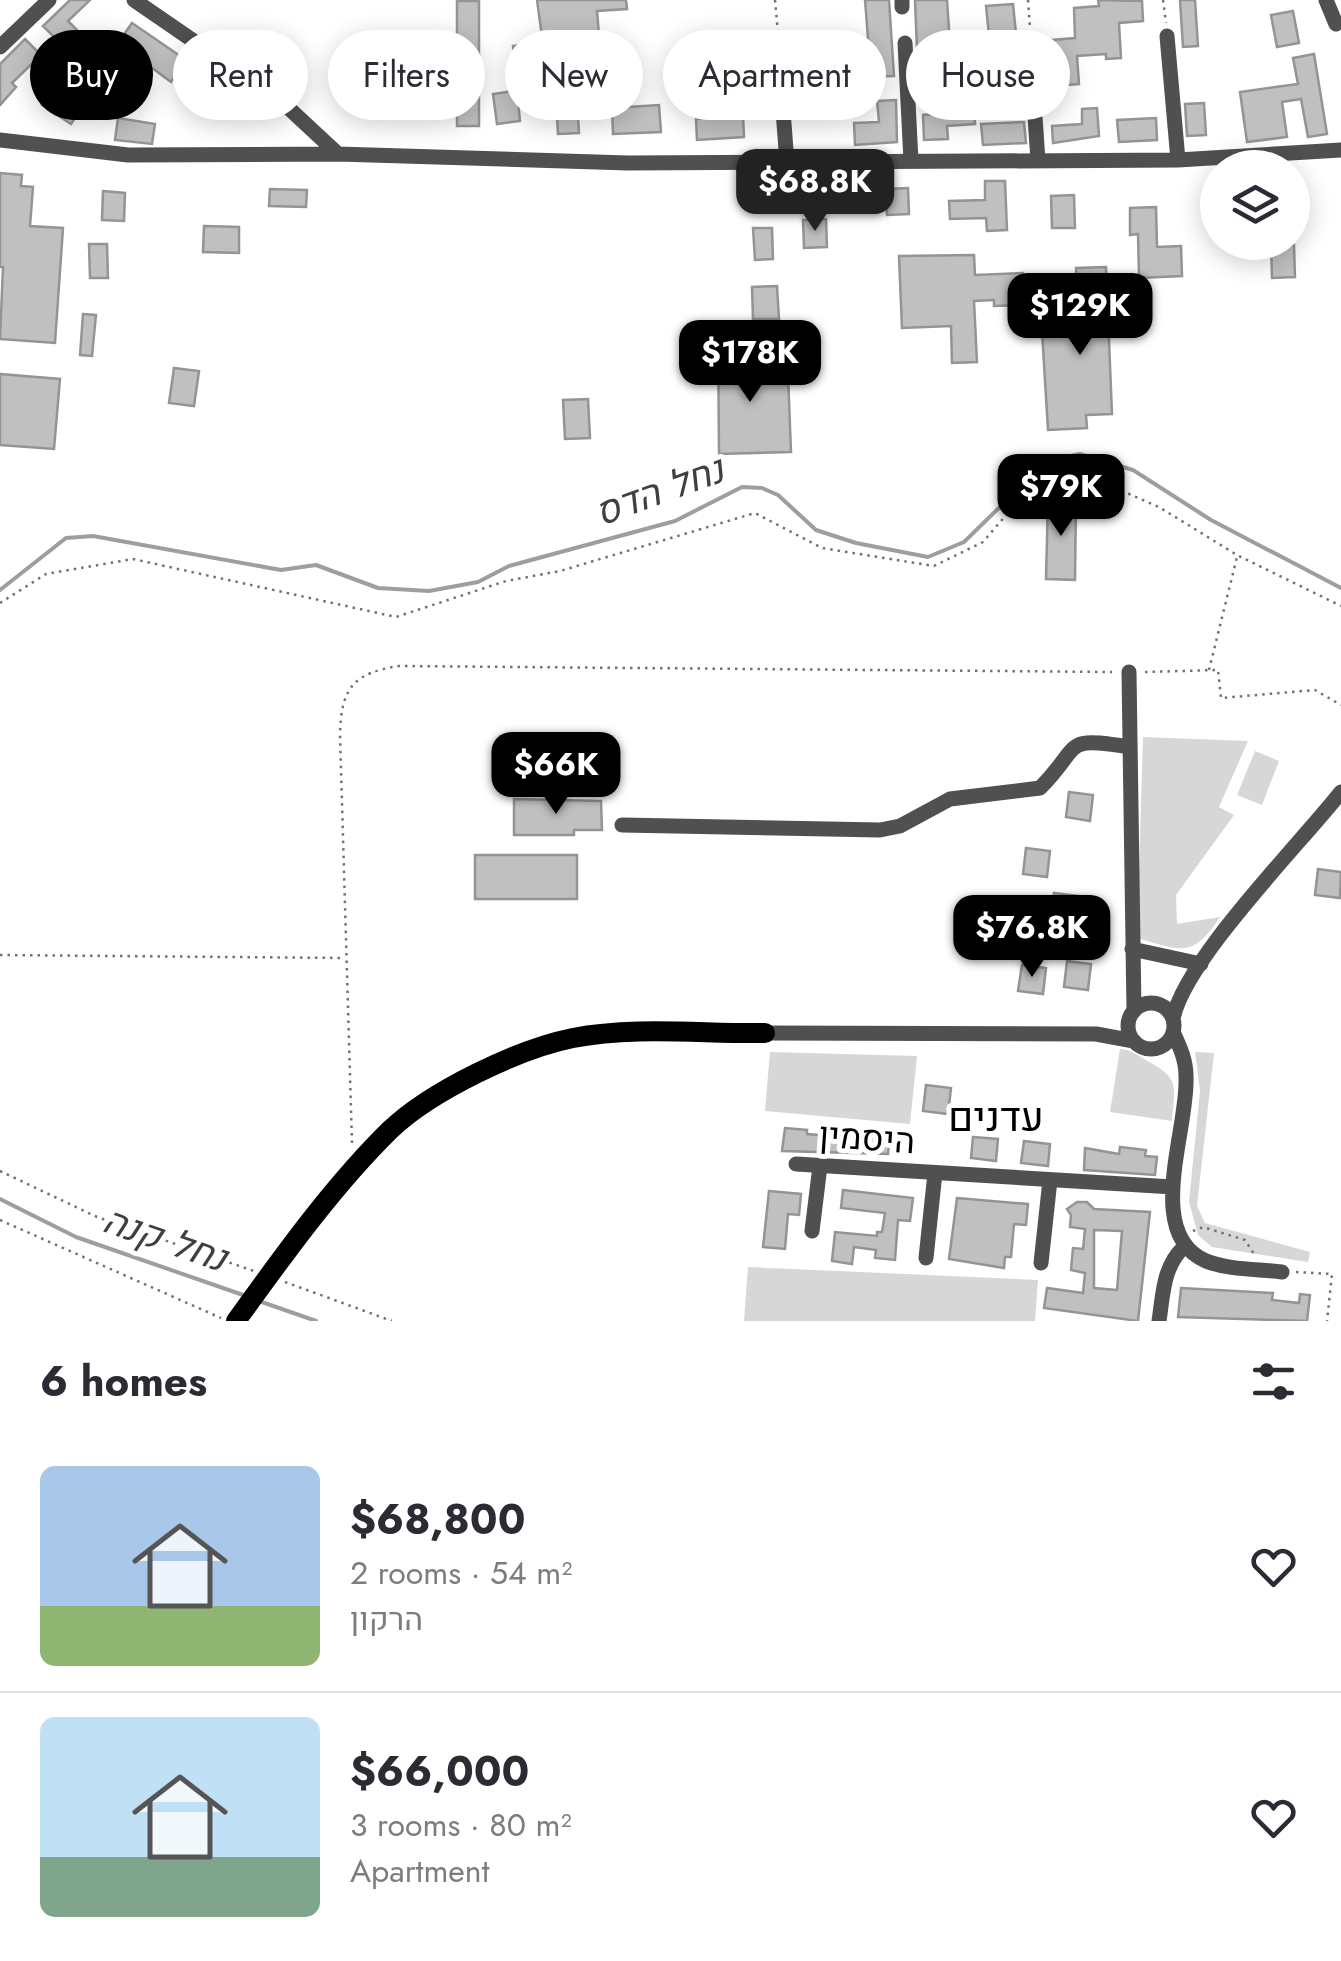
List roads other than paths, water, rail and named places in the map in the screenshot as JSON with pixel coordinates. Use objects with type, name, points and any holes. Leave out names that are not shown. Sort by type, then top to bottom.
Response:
[{"type":"main road","points":[[236,1318],[393,1128],[470,1079],[546,1045],[603,1034],[764,1033]]},
{"type":"street","points":[[0,47],[50,0]]},
{"type":"street","points":[[134,0],[281,100],[338,154]]},
{"type":"street","points":[[1326,0],[1336,24]]},
{"type":"street","points":[[1167,36],[1178,160]]},
{"type":"street","points":[[905,43],[911,161]]},
{"type":"street","points":[[784,120],[787,162]]},
{"type":"street","points":[[1035,120],[1038,161]]},
{"type":"street","points":[[0,140],[128,155],[338,154],[628,163],[1178,160],[1341,150]]},
{"type":"street","points":[[1129,672],[1129,1028],[1134,1040]]},
{"type":"street","points":[[622,825],[880,830],[918,818],[950,798],[1040,788],[1069,749],[1085,740],[1129,747]]},
{"type":"street","points":[[1154,1049],[1166,1044],[1187,985],[1201,964],[1341,792]]},
{"type":"street","points":[[1132,949],[1201,964]]},
{"type":"street","points":[[1132,969],[1155,1003],[1167,1009],[1186,1069],[1173,1210],[1182,1244],[1215,1264],[1282,1272]]},
{"type":"street","points":[[1096,1034],[1187,985]]},
{"type":"street","points":[[764,1033],[1096,1034],[1134,1040],[1175,1057],[1186,1069]]},
{"type":"street","name":"היסמין","points":[[796,1164],[1174,1188]]},
{"type":"street","points":[[812,1231],[820,1166]]},
{"type":"street","points":[[926,1258],[935,1173]]},
{"type":"street","points":[[1041,1263],[1050,1180]]},
{"type":"street","points":[[1159,1321],[1167,1273],[1182,1244]]},
{"type":"waterway","name":"נחל הדס","points":[[0,590],[66,538],[93,536],[281,570],[316,565],[378,588],[429,591],[478,582],[509,566],[675,521],[742,487],[762,488],[778,495],[816,530],[856,543],[928,557],[964,542],[1047,461],[1080,454],[1133,470],[1211,520],[1341,588]]},
{"type":"waterway","name":"נחל קנה","points":[[0,1199],[76,1237],[246,1296]]},
{"type":"waterway","name":"נחל קנה","points":[[259,1301],[316,1321]]},
{"type":"district","name":"עדנים","points":[[996,1117]]}]
